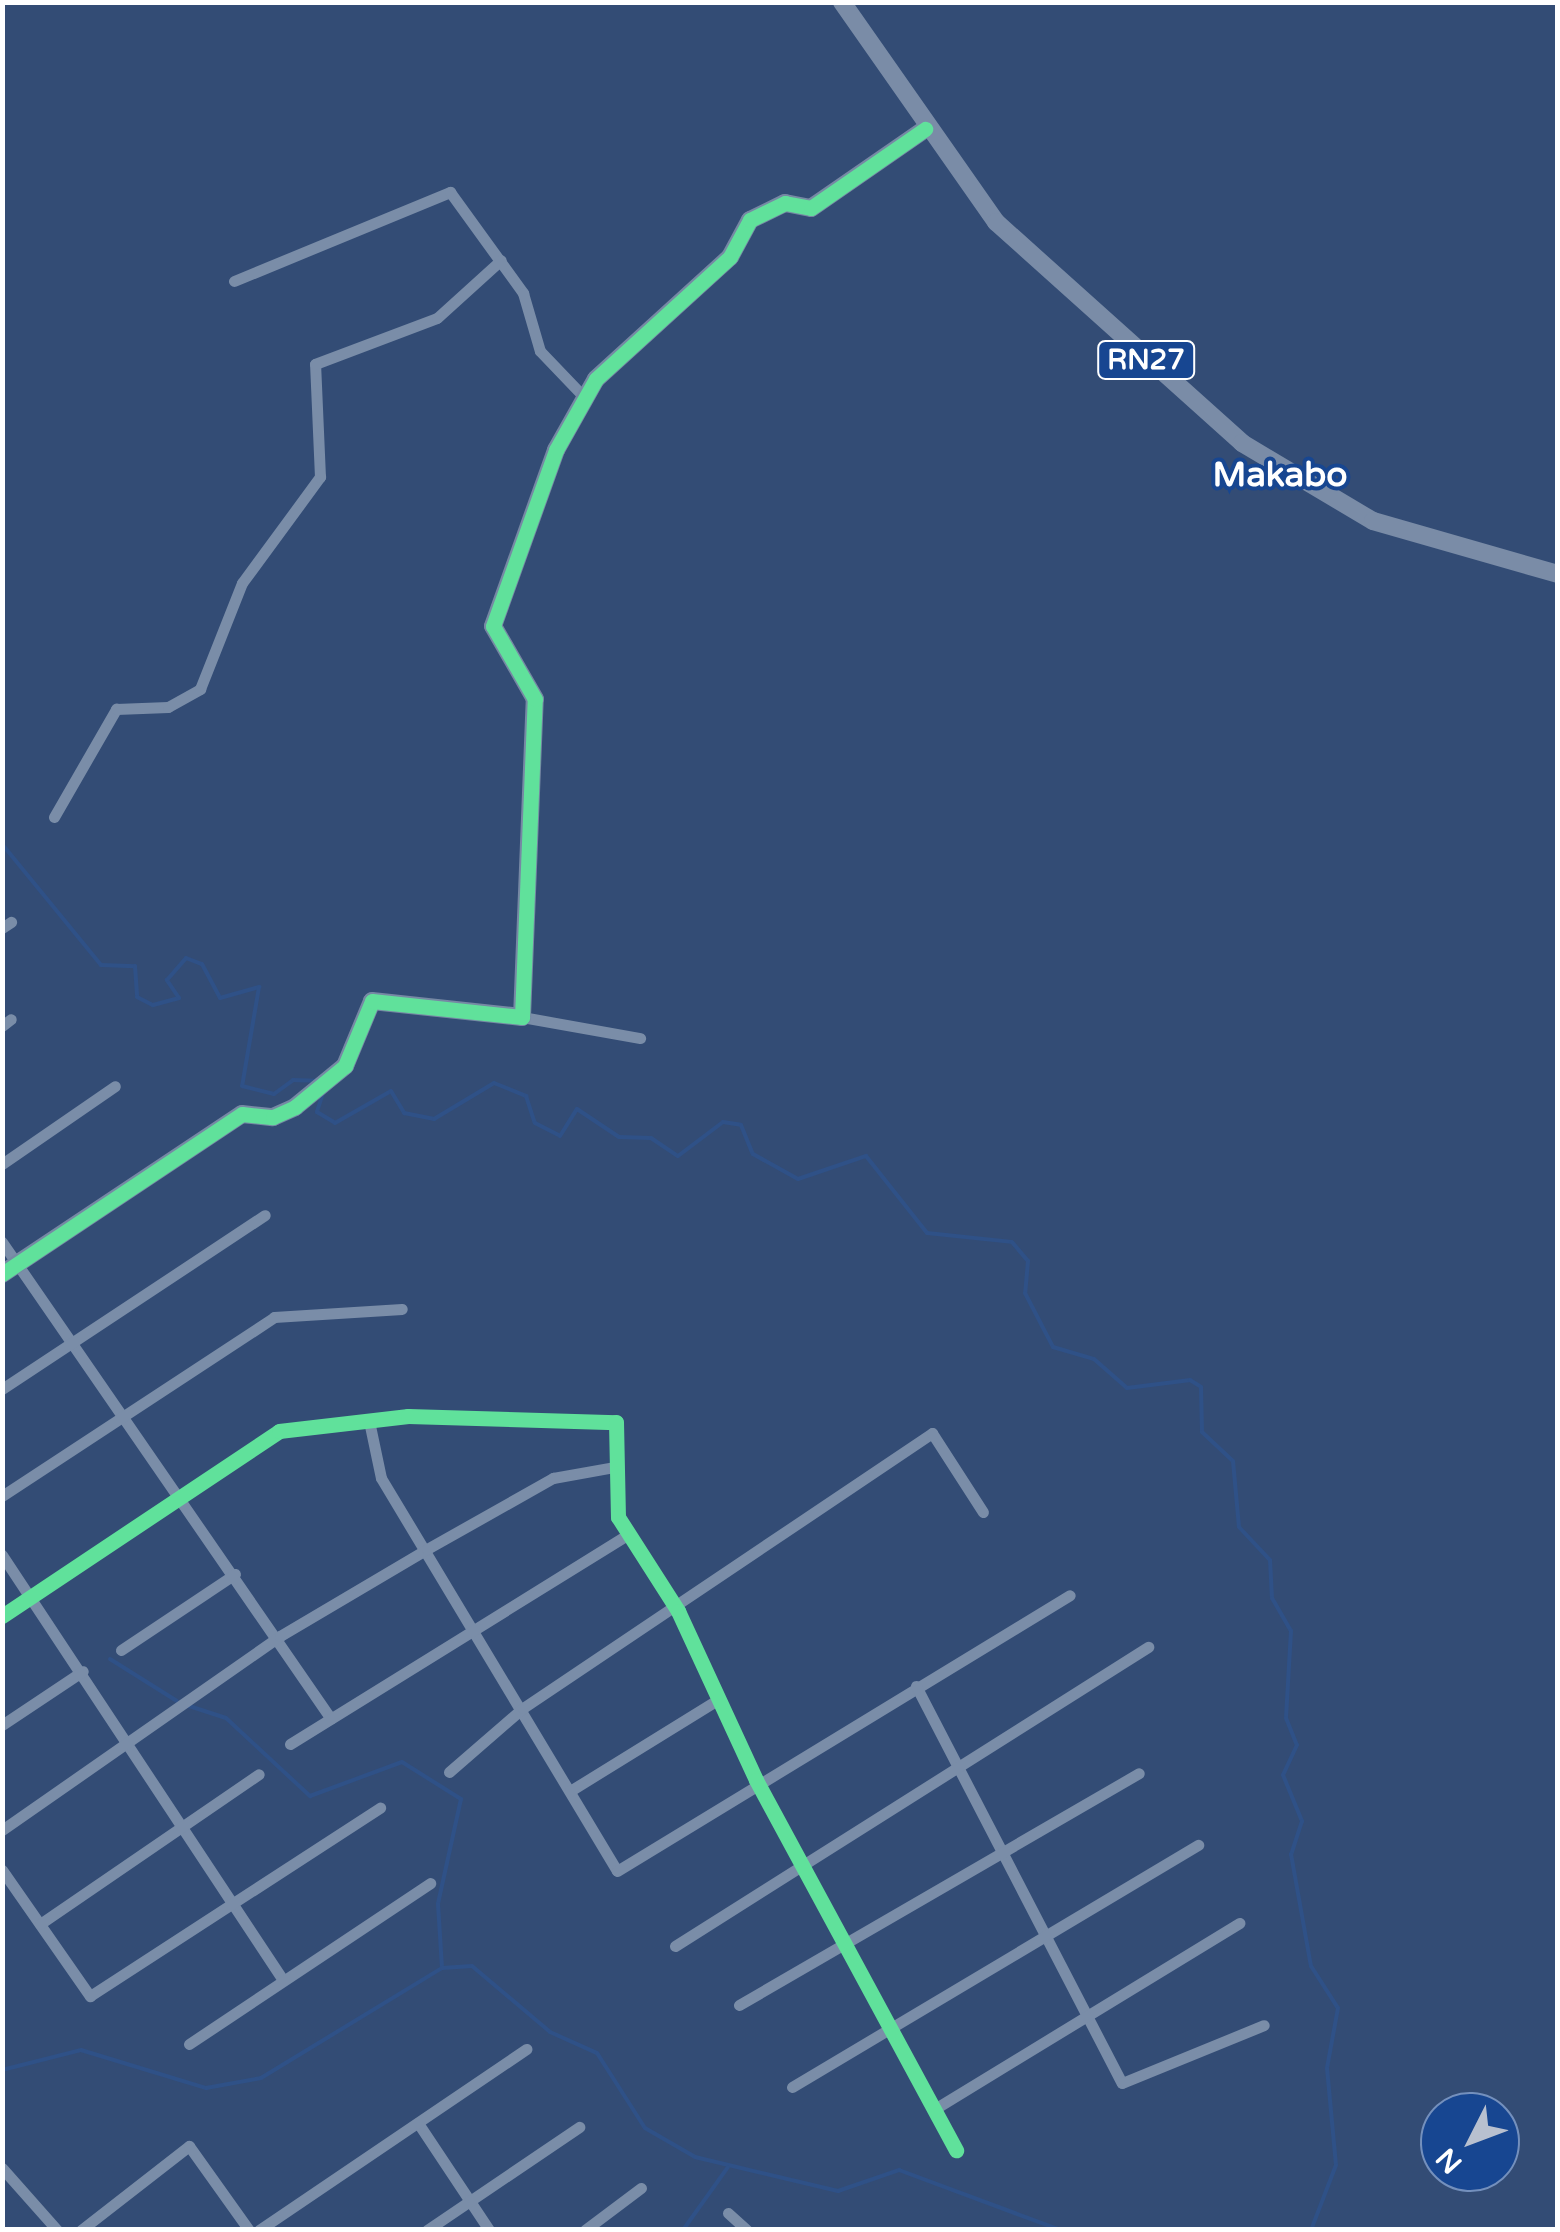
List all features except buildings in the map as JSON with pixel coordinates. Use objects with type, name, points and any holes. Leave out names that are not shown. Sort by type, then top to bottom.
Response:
[{"type":"main road","name":"RN27","points":[[842,2],[924,128],[1050,279],[1242,443],[1373,520],[1558,574]]},
{"type":"street","points":[[522,1017],[535,699],[493,626],[584,396],[730,257],[750,220],[785,203],[811,208],[924,128]]},
{"type":"street","points":[[234,281],[450,192],[501,260],[540,351],[584,396]]},
{"type":"street","points":[[54,817],[116,709],[168,708],[200,689],[242,584],[320,477],[315,364],[437,318],[501,260]]},
{"type":"street","points":[[10,1269],[242,1114],[273,1117],[345,1066],[372,1001],[522,1017],[640,1038]]},
{"type":"street","points":[[2,1164],[115,1086]]},
{"type":"street","points":[[2,1389],[265,1215]]},
{"type":"street","points":[[2,1242],[10,1269],[75,1343],[128,1416],[179,1497],[280,1636],[331,1719]]},
{"type":"street","points":[[2,1496],[274,1317],[402,1309]]},
{"type":"street","points":[[369,1420],[381,1478],[476,1628],[617,1871],[756,1780],[1070,1595]]},
{"type":"street","points":[[2,1616],[279,1432],[369,1420],[616,1422],[618,1517],[678,1611],[756,1780],[806,1857],[887,2027],[956,2150]]},
{"type":"street","points":[[449,1772],[522,1708],[678,1611],[932,1434],[983,1512]]},
{"type":"street","points":[[2,1830],[133,1746],[280,1636],[553,1478],[615,1467]]},
{"type":"street","points":[[290,1744],[630,1534]]},
{"type":"street","points":[[2,1555],[133,1746],[282,1980]]},
{"type":"street","points":[[121,1650],[235,1574]]},
{"type":"street","points":[[675,1946],[806,1857],[1148,1647]]},
{"type":"street","points":[[2,1725],[83,1672]]},
{"type":"street","points":[[916,1686],[954,1766],[1122,2084],[1264,2024]]},
{"type":"street","points":[[570,1791],[718,1699]]},
{"type":"street","points":[[739,2006],[1000,1850],[1140,1772]]},
{"type":"street","points":[[40,1924],[259,1774]]},
{"type":"street","points":[[2,1870],[90,1996],[380,1808]]},
{"type":"street","points":[[792,2088],[1043,1933],[1198,1844]]},
{"type":"street","points":[[189,2044],[430,1882]]},
{"type":"street","points":[[933,2110],[1240,1923]]},
{"type":"street","points":[[259,2230],[526,2049]]},
{"type":"street","points":[[418,2123],[488,2230]]},
{"type":"street","points":[[427,2230],[579,2127]]},
{"type":"street","points":[[81,2230],[190,2146],[249,2230]]},
{"type":"street","points":[[2,2168],[57,2230]]},
{"type":"street","points":[[585,2230],[642,2188]]},
{"type":"street","points":[[728,2213],[747,2230]]},
{"type":"waterway","points":[[2,844],[101,965],[135,966],[137,997],[153,1005],[179,998],[167,980],[186,958],[202,964],[220,998],[259,987],[242,1086],[274,1094],[293,1080],[316,1081]]},
{"type":"waterway","points":[[323,1093],[317,1112],[335,1123],[391,1091],[404,1113],[434,1119],[494,1083],[526,1096],[535,1123],[560,1136],[577,1109],[619,1137],[651,1138],[678,1156],[723,1122],[741,1125],[753,1154],[798,1179],[866,1156],[927,1233],[1012,1242],[1028,1261],[1025,1293],[1053,1347],[1094,1359],[1127,1388],[1190,1380],[1201,1387],[1202,1432],[1233,1461],[1239,1527],[1270,1560],[1272,1598],[1291,1631],[1286,1718],[1297,1745],[1283,1775],[1302,1821],[1291,1854],[1311,1966],[1338,2008],[1327,2068],[1336,2165],[1311,2230]]},
{"type":"waterway","points":[[110,1659],[177,1701]]},
{"type":"waterway","points":[[186,1705],[226,1718],[310,1796],[402,1762],[461,1799],[438,1904],[442,1968]]},
{"type":"waterway","points":[[2,2070],[81,2050],[206,2088],[261,2078],[442,1968],[472,1966],[550,2032],[597,2053],[645,2128],[695,2157],[838,2191],[899,2170],[1060,2230]]},
{"type":"waterway","points":[[683,2230],[728,2167]]},
{"type":"cycle path","points":[[2,1274],[242,1114],[273,1117],[295,1107],[345,1066],[372,1001],[522,1017],[535,699],[493,626],[556,450],[596,379],[730,257],[750,220],[785,203],[811,208],[925,129]]},
{"type":"cycle path","points":[[2,1616],[279,1431],[408,1416],[616,1422],[618,1517],[678,1611],[756,1780],[956,2150]]},
{"type":"district","name":"Makabo","points":[[1280,475]]}]
